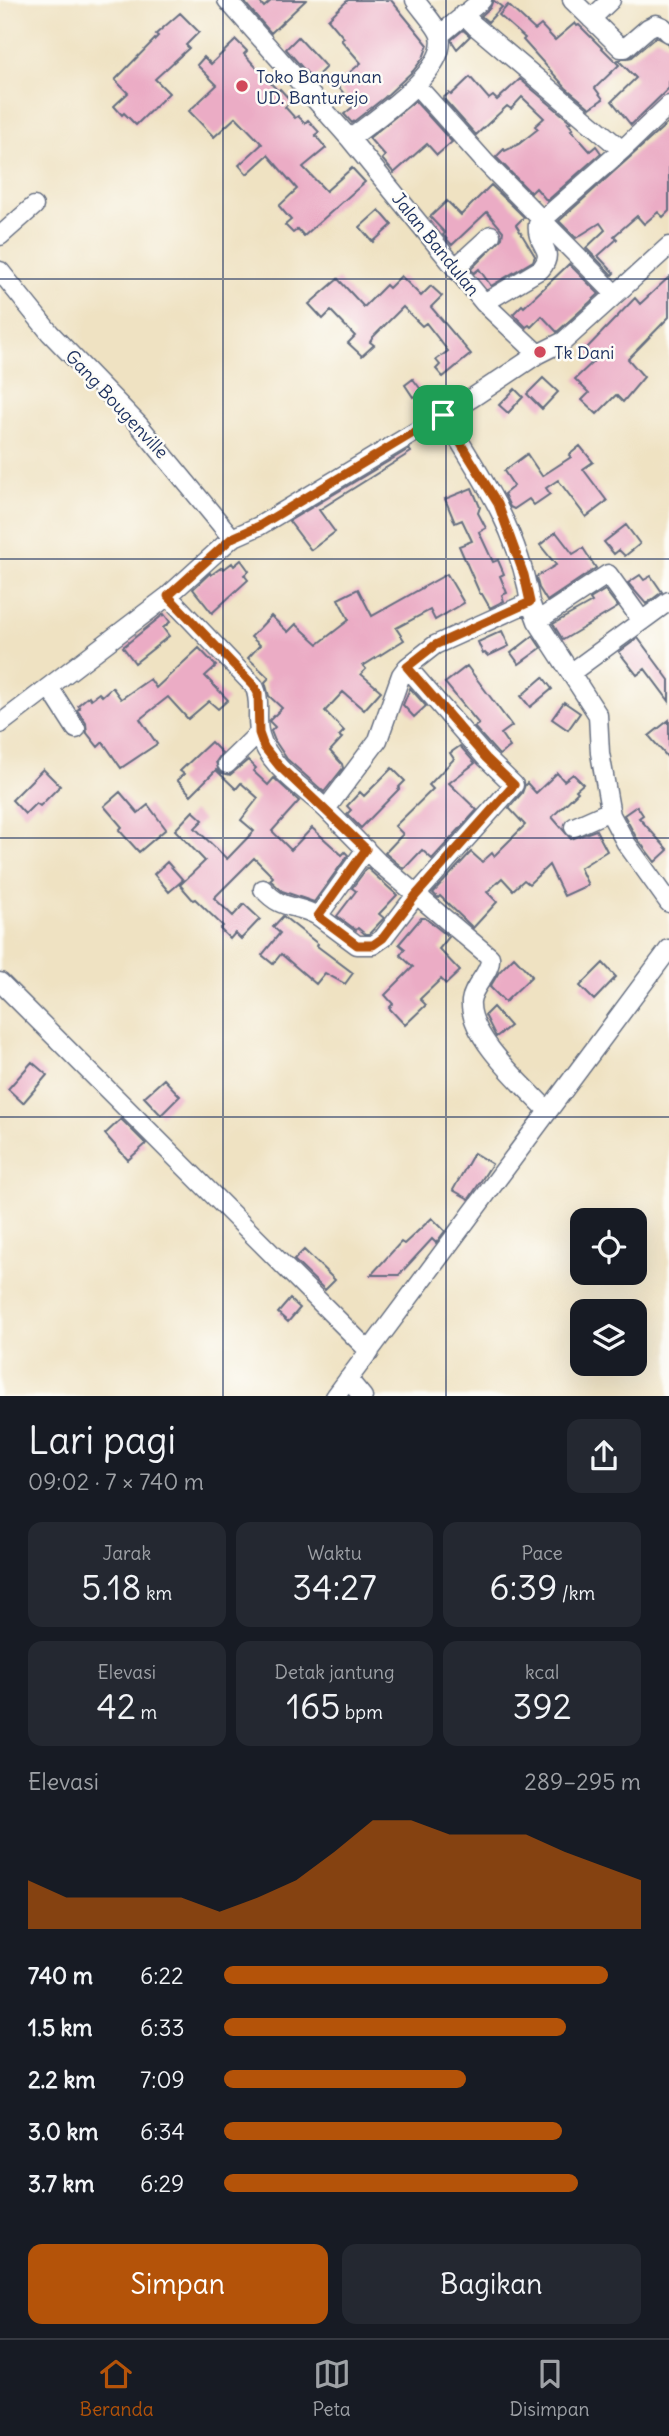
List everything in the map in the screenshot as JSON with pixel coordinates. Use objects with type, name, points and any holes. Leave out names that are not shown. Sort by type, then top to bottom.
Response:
[{"type":"street","name":"Jalan Bandulan","points":[[227,0],[350,139],[484,303],[538,354]]},
{"type":"street","points":[[350,139],[416,85],[436,61],[440,35],[415,0]]},
{"type":"street","points":[[440,35],[482,0]]},
{"type":"street","points":[[572,0],[621,48],[625,48],[656,24],[669,33]]},
{"type":"street","points":[[591,19],[611,0]]},
{"type":"street","points":[[463,14],[622,150]]},
{"type":"street","points":[[416,85],[485,162],[615,294]]},
{"type":"street","points":[[484,303],[541,269],[548,254],[538,237],[538,224],[669,105]]},
{"type":"street","points":[[0,236],[34,206]]},
{"type":"street","points":[[455,268],[491,235]]},
{"type":"street","points":[[0,724],[168,596],[232,538],[259,526],[538,354],[564,341],[669,246]]},
{"type":"street","name":"Gang Bougenville","points":[[0,271],[50,333],[138,424],[232,538]]},
{"type":"street","points":[[443,415],[498,504],[524,575],[537,621],[598,715],[600,753],[610,811],[626,843],[669,902]]},
{"type":"street","points":[[537,621],[608,574],[642,621]]},
{"type":"street","points":[[168,596],[254,686],[258,693],[259,733],[264,747],[279,766],[326,808],[377,862],[490,957],[489,966],[471,998],[471,1016],[485,1042],[547,1110]]},
{"type":"street","points":[[572,672],[669,601]]},
{"type":"street","points":[[326,808],[378,740],[401,676],[407,667],[435,645],[530,602]]},
{"type":"street","points":[[263,889],[282,906],[302,908],[318,916],[357,945],[373,945],[383,938],[416,895],[514,785],[486,758],[407,667]]},
{"type":"street","points":[[49,687],[76,729]]},
{"type":"street","points":[[227,764],[259,733]]},
{"type":"street","points":[[574,827],[610,811]]},
{"type":"street","points":[[318,916],[366,849]]},
{"type":"street","points":[[335,1396],[669,949]]},
{"type":"street","points":[[0,982],[370,1352]]},
{"type":"street","points":[[348,1379],[363,1396]]},
{"type":"building","points":[[258,0],[264,7],[272,0],[306,0],[271,33],[245,3]]},
{"type":"building","points":[[348,0],[391,0],[428,45],[423,58],[413,71],[352,123],[344,114],[354,106],[336,84],[361,63],[341,40],[344,38],[328,19]]},
{"type":"building","points":[[493,0],[502,7],[488,22],[481,16],[490,8]]},
{"type":"building","points":[[508,5],[535,30],[541,25],[555,40],[575,23],[579,25],[619,65],[595,88],[603,99],[590,108],[566,88],[523,40],[525,38],[499,15]]},
{"type":"building","points":[[180,13],[199,32],[186,45],[189,48],[155,79],[169,93],[136,125],[114,106],[128,93],[115,80],[158,36],[156,34]]},
{"type":"building","points":[[463,30],[470,36],[457,49],[451,40]]},
{"type":"building","points":[[298,37],[326,67],[313,80],[286,49]]},
{"type":"building","points":[[656,37],[669,44],[669,88],[631,125],[612,101],[636,78],[618,60],[632,57]]},
{"type":"building","points":[[236,40],[247,51],[244,54],[278,91],[280,89],[291,101],[285,107],[295,118],[298,116],[305,123],[308,120],[319,132],[315,135],[326,148],[303,167],[326,191],[352,168],[365,182],[304,236],[298,229],[293,233],[285,225],[291,220],[279,206],[297,189],[268,155],[247,174],[239,165],[262,144],[236,117],[214,137],[189,111],[217,85],[197,65],[204,57],[211,64]]},
{"type":"building","points":[[470,77],[489,99],[493,96],[497,100],[520,79],[571,122],[568,123],[573,129],[571,130],[590,151],[596,146],[601,153],[547,201],[536,188],[531,193],[496,157],[504,149],[505,151],[519,144],[538,129],[535,126],[544,118],[522,97],[511,109],[507,106],[476,135],[443,98],[449,93],[451,95]]},
{"type":"building","points":[[415,101],[452,142],[437,155],[427,144],[394,173],[382,159],[385,156],[369,138]]},
{"type":"building","points":[[669,122],[669,211],[663,217],[658,212],[644,224],[637,216],[614,236],[617,239],[598,256],[614,273],[612,275],[586,248],[605,230],[600,223],[576,238],[559,221]]},
{"type":"building","points":[[491,185],[524,217],[516,225],[535,256],[533,261],[491,286],[479,269],[474,273],[471,269],[502,238],[503,231],[487,212],[452,245],[430,217],[447,201],[461,215]]},
{"type":"building","points":[[379,210],[392,225],[373,242],[360,227]]},
{"type":"building","points":[[569,264],[599,294],[557,332],[542,316],[531,327],[526,327],[513,314],[522,305],[524,307]]},
{"type":"building","points":[[401,276],[421,296],[431,286],[442,296],[431,307],[471,354],[443,377],[436,369],[440,365],[436,360],[448,351],[426,323],[422,326],[403,307],[373,337],[370,342],[374,345],[362,356],[348,343],[355,336],[331,311],[323,319],[309,304],[338,279],[364,307],[386,285],[389,288]]},
{"type":"building","points":[[669,277],[669,317],[628,359],[644,377],[623,402],[616,395],[597,414],[582,400],[589,393],[575,379],[595,360],[585,350],[635,298],[640,304]]},
{"type":"building","points":[[543,378],[558,392],[542,409],[527,394]]},
{"type":"building","points":[[413,379],[422,391],[413,397],[405,385]]},
{"type":"building","points":[[515,389],[523,397],[508,413],[499,405]]},
{"type":"building","points":[[580,446],[593,462],[583,469],[607,501],[586,517],[558,480],[546,488],[550,494],[534,505],[529,499],[514,509],[510,507],[504,494],[514,486],[504,471],[527,454],[542,476],[571,457],[569,455]]},
{"type":"building","points":[[409,449],[411,452],[319,510],[335,532],[311,550],[289,521]]},
{"type":"building","points":[[472,488],[480,507],[478,513],[486,528],[479,532],[493,562],[498,560],[504,574],[500,576],[507,593],[502,595],[504,601],[490,608],[480,594],[459,546],[472,541],[462,520],[455,523],[445,499]]},
{"type":"building","points":[[626,525],[640,544],[625,556],[619,550],[614,554],[604,542]]},
{"type":"building","points":[[556,532],[573,554],[583,548],[596,568],[547,601],[536,577],[556,565],[540,545]]},
{"type":"building","points":[[241,560],[249,571],[244,575],[248,580],[212,613],[193,589],[210,573],[211,575],[232,563],[234,566]]},
{"type":"building","points":[[447,574],[464,603],[435,620],[430,610],[396,628],[404,640],[363,666],[366,669],[361,674],[381,691],[364,710],[343,692],[325,711],[344,731],[339,736],[342,738],[330,751],[343,768],[324,792],[287,759],[275,741],[271,731],[275,727],[269,721],[282,708],[269,696],[265,682],[269,678],[248,658],[260,645],[251,637],[271,616],[288,632],[296,624],[318,644],[349,620],[338,599],[358,589],[372,616]]},
{"type":"building","points":[[640,575],[644,580],[651,576],[662,592],[646,604],[628,583]]},
{"type":"building","points":[[605,590],[618,607],[563,640],[553,624],[592,602],[590,599]]},
{"type":"building","points":[[164,614],[170,622],[163,628],[169,636],[135,663],[123,647]]},
{"type":"building","points":[[502,631],[509,646],[488,656],[483,654],[478,642]]},
{"type":"building","points":[[533,636],[541,648],[519,664],[511,653]]},
{"type":"building","points":[[638,638],[669,680],[669,701],[645,669],[637,675],[619,652]]},
{"type":"building","points":[[199,648],[216,666],[205,676],[228,700],[218,709],[209,701],[188,719],[168,697],[140,719],[157,744],[121,768],[103,742],[98,747],[87,733],[86,723],[77,710],[80,708],[78,705],[89,696],[91,699],[99,693],[102,696],[112,687],[121,699],[150,679],[156,688]]},
{"type":"building","points":[[467,666],[512,726],[501,734],[510,747],[499,755],[474,727],[479,724],[445,683]]},
{"type":"building","points":[[543,677],[552,689],[530,707],[521,696]]},
{"type":"building","points":[[410,688],[426,706],[414,717],[403,705]]},
{"type":"building","points":[[564,702],[580,713],[568,730],[552,719]]},
{"type":"building","points":[[669,720],[669,759],[649,736]]},
{"type":"building","points":[[211,742],[222,753],[216,762],[219,772],[230,775],[248,760],[256,768],[253,771],[268,785],[274,778],[299,801],[272,831],[291,850],[312,828],[342,855],[345,852],[348,855],[314,902],[282,891],[270,880],[273,877],[254,858],[214,898],[233,916],[244,904],[260,919],[241,939],[235,933],[230,939],[220,929],[223,926],[180,885],[205,861],[175,830],[193,811],[203,820],[195,828],[227,859],[254,831],[241,820],[258,798],[241,783],[236,789],[216,770],[191,795],[177,780],[184,774],[180,771]]},
{"type":"building","points":[[460,746],[475,763],[449,783],[477,810],[432,859],[422,850],[404,869],[385,853],[403,834],[395,826],[433,789],[429,785],[454,759],[450,753]]},
{"type":"building","points":[[392,768],[405,781],[361,828],[347,814],[351,810],[347,806],[360,792],[364,796]]},
{"type":"building","points":[[43,769],[60,786],[40,806],[36,803],[25,814],[12,800]]},
{"type":"building","points":[[557,773],[564,781],[573,774],[583,784],[552,817],[571,839],[596,830],[607,851],[580,868],[588,885],[564,896],[549,865],[529,884],[524,880],[513,890],[502,878],[487,892],[497,902],[473,928],[440,896],[438,898],[433,893],[471,852],[482,862],[492,853],[494,856],[525,825],[509,808],[522,793],[525,785],[527,783],[536,793]]},
{"type":"building","points":[[120,792],[138,813],[148,805],[166,829],[139,852],[119,830],[122,827],[104,806]]},
{"type":"building","points":[[637,806],[643,815],[639,818],[668,850],[655,862],[624,815]]},
{"type":"building","points":[[167,862],[183,880],[169,892],[154,874]]},
{"type":"building","points":[[367,868],[397,895],[379,914],[384,918],[369,934],[365,934],[337,916],[356,891],[352,888]]},
{"type":"building","points":[[283,916],[353,973],[345,984],[325,973],[316,984],[281,954],[273,964],[262,955],[280,933],[273,927]]},
{"type":"building","points":[[421,918],[425,918],[449,937],[439,949],[460,971],[446,984],[441,979],[420,999],[426,1005],[405,1025],[389,1008],[393,1004],[385,995],[413,967],[400,955],[405,949],[399,944]]},
{"type":"building","points":[[514,957],[532,976],[505,1002],[490,987],[499,972]]},
{"type":"building","points":[[603,963],[616,977],[594,1000],[580,986]]},
{"type":"building","points":[[493,1007],[510,1026],[496,1037],[485,1015]]},
{"type":"building","points":[[32,1062],[47,1075],[23,1103],[8,1089]]},
{"type":"building","points":[[164,1079],[180,1096],[161,1115],[144,1097]]},
{"type":"building","points":[[121,1119],[146,1144],[128,1160],[105,1134]]},
{"type":"building","points":[[474,1153],[492,1164],[469,1199],[453,1190]]},
{"type":"building","points":[[432,1218],[445,1231],[436,1243],[432,1239],[399,1275],[371,1275],[401,1242],[404,1244]]},
{"type":"building","points":[[304,1250],[335,1280],[325,1290],[294,1260]]},
{"type":"building","points":[[290,1299],[300,1308],[288,1322],[278,1313]]},
{"type":"place","name":"Toko Bangunan UD. Banturejo","points":[[242,86]]},
{"type":"place","name":"Tk Dani","points":[[540,352]]},
{"type":"route","points":[[443,415],[498,504],[524,575],[530,602],[435,645],[407,667],[486,758],[514,785],[416,895],[383,938],[365,947],[357,945],[318,916],[366,849],[279,766],[264,747],[259,733],[258,693],[254,686],[168,596],[232,538],[259,526],[443,415]]}]
